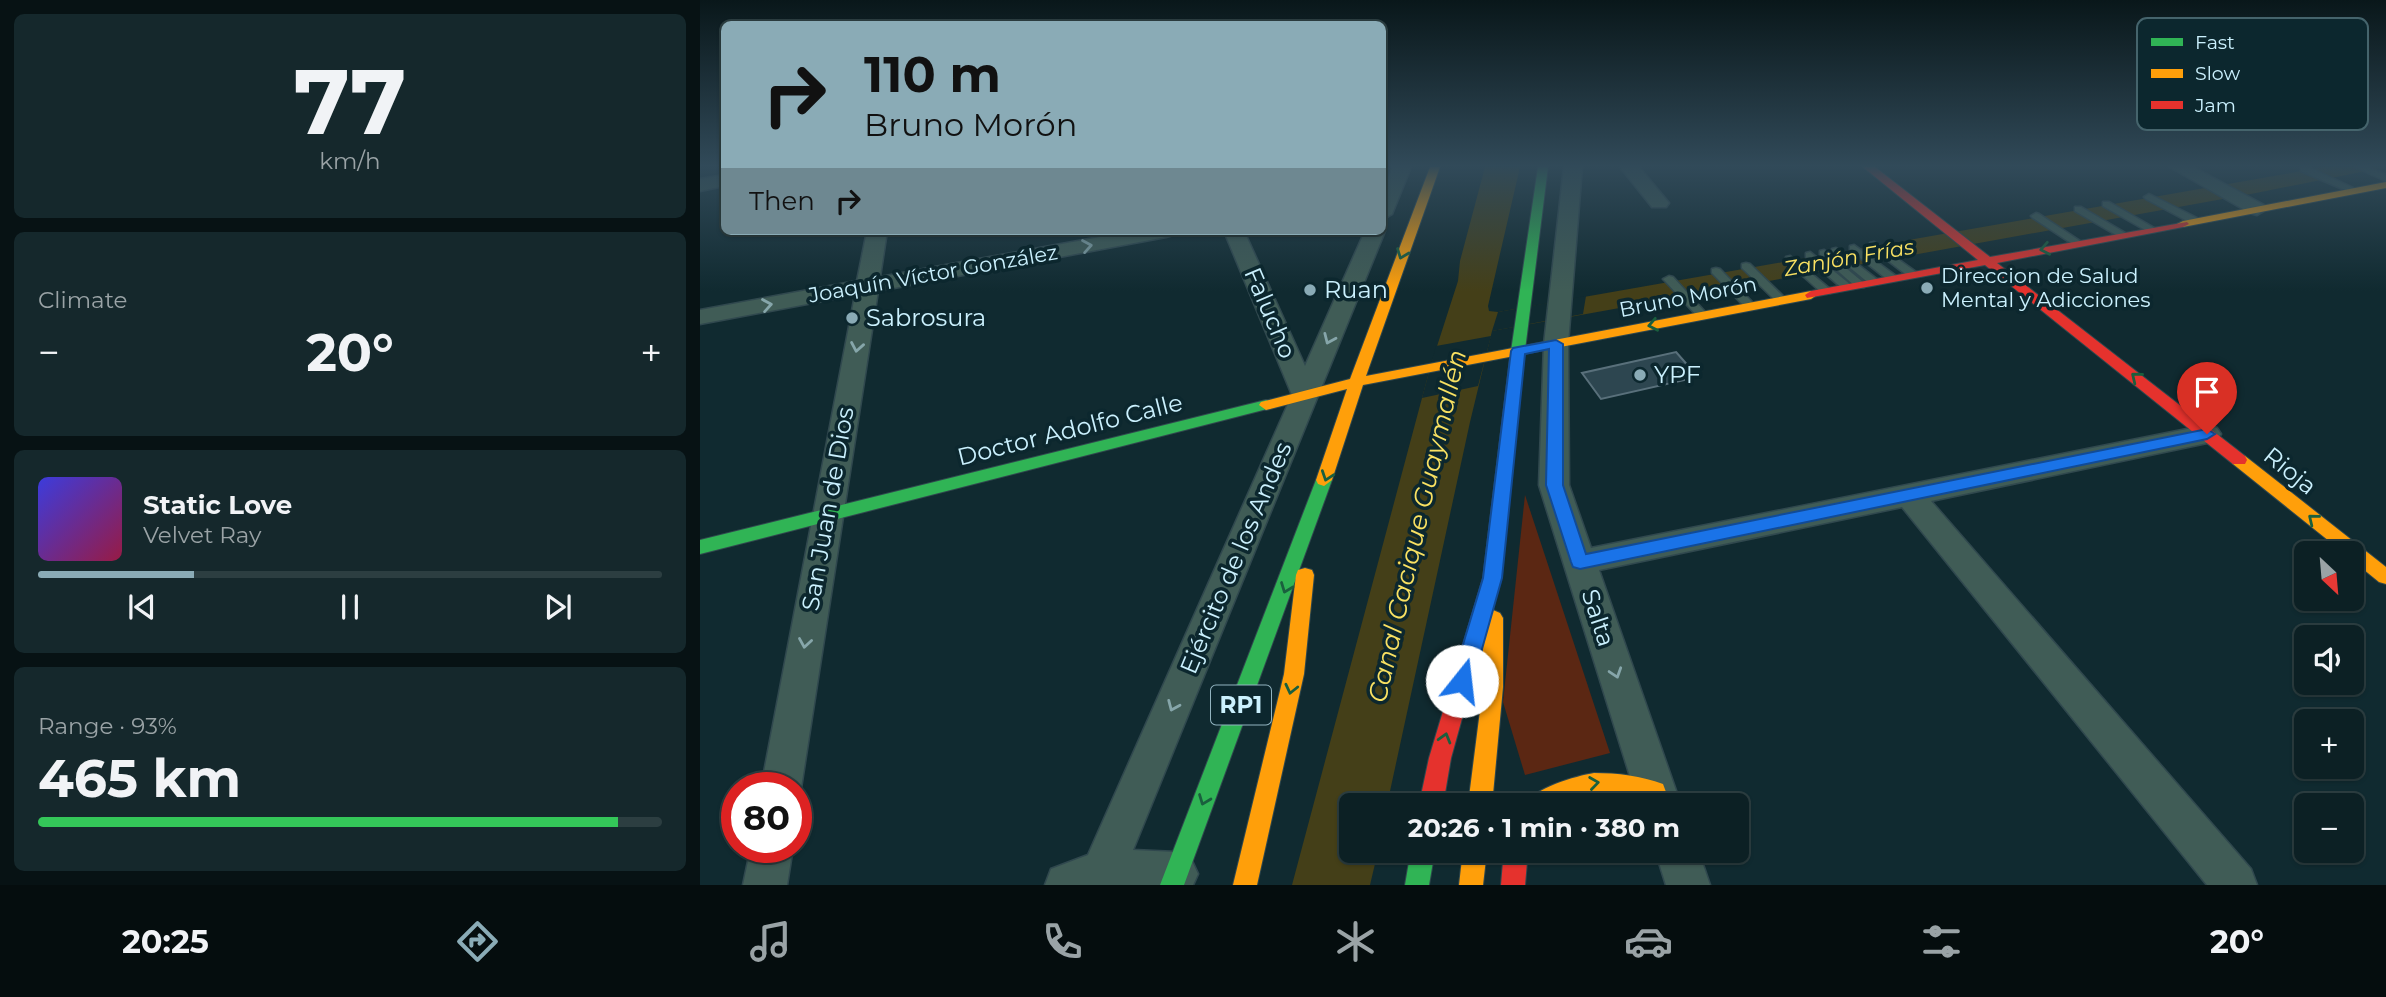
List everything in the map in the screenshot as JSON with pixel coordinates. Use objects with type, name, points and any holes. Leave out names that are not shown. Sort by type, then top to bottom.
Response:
[{"type":"main road","name":"RP1","points":[[1174,880],[1310,524],[1378,318],[1419,208]]},
{"type":"main road","points":[[1481,793],[1493,687],[1492,578],[1538,208]]},
{"type":"main road","name":"Rioja","points":[[1920,208],[2386,577]]},
{"type":"main road","name":"Bruno Morón","points":[[1453,364],[2261,208]]},
{"type":"main road","name":"Doctor Adolfo Calle","points":[[700,547],[1304,394],[1453,364]]},
{"type":"main road","name":"RP1","points":[[1245,885],[1294,674],[1310,524]]},
{"type":"main road","points":[[1433,793],[1440,758],[1492,578]]},
{"type":"main road","points":[[1560,793],[1571,787],[1603,780],[1643,793]]},
{"type":"main road","points":[[1417,885],[1421,863]]},
{"type":"main road","points":[[1471,885],[1474,863]]},
{"type":"main road","points":[[1513,885],[1515,863]]},
{"type":"street","name":"Salta","points":[[1569,208],[1556,344],[1555,485],[1656,793]]},
{"type":"street","name":"San Juan de Dios","points":[[784,772],[876,235]]},
{"type":"street","name":"Joaquín Víctor González","points":[[700,317],[1144,235]]},
{"type":"street","name":"Falucho","points":[[1236,235],[1304,394]]},
{"type":"street","name":"Ejército de los Andes","points":[[1089,880],[1373,235]]},
{"type":"street","points":[[1580,562],[2207,434]]},
{"type":"street","points":[[1909,495],[2235,885]]},
{"type":"street","points":[[765,885],[769,863]]},
{"type":"street","points":[[1680,863],[1688,885]]},
{"type":"street","points":[[1089,880],[1174,880]]},
{"type":"lane","points":[[2113,208],[2151,229]]},
{"type":"lane","points":[[2166,208],[2191,221]]},
{"type":"lane","points":[[2075,210],[2117,235]]},
{"type":"lane","points":[[2037,217],[2078,243]]},
{"type":"lane","points":[[1875,245],[1912,274]]},
{"type":"lane","points":[[1855,249],[1892,278]]},
{"type":"lane","points":[[1831,253],[1854,265],[1860,285],[1841,268],[1831,253]]},
{"type":"lane","points":[[1811,256],[1828,270],[1860,285]]},
{"type":"lane","points":[[1791,259],[1826,291]]},
{"type":"lane","points":[[1747,267],[1781,300]]},
{"type":"lane","points":[[1717,272],[1750,306]]},
{"type":"lane","points":[[1669,280],[1702,316]]},
{"type":"shaded area","points":[[1525,495],[1610,753],[1525,775],[1503,702]]},
{"type":"water","points":[[1474,208],[1510,208],[1488,306],[1489,311],[1498,312],[2089,208],[2171,208],[1492,331],[1390,793],[1339,793],[1339,863],[1375,863],[1370,885],[1292,885],[1430,368],[1458,281],[1460,261]]},
{"type":"pier","points":[[1586,296],[1583,314],[1492,331],[1498,312]]},
{"type":"pier","points":[[1491,336],[1478,386],[1422,398],[1436,346]]},
{"type":"building","name":"YPF","points":[[1676,352],[1698,377],[1601,399],[1582,373]]},
{"type":"traffic: fast","points":[[1517,358],[1537,208]]},
{"type":"traffic: fast","points":[[700,547],[1266,405]]},
{"type":"traffic: fast","points":[[1172,885],[1324,480]]},
{"type":"traffic: fast","points":[[1417,885],[1421,863]]},
{"type":"traffic: slow","points":[[1324,480],[1378,318],[1419,208]]},
{"type":"traffic: slow","points":[[2183,224],[2265,208]]},
{"type":"traffic: slow","points":[[1266,405],[1357,382],[1811,295]]},
{"type":"traffic: slow","points":[[2239,460],[2386,577]]},
{"type":"traffic: slow","points":[[1245,885],[1294,674],[1305,575]]},
{"type":"traffic: slow","points":[[1481,793],[1493,687],[1493,618]]},
{"type":"traffic: slow","points":[[1561,793],[1594,783],[1655,792]]},
{"type":"traffic: slow","points":[[1471,885],[1474,863]]},
{"type":"traffic: jam","points":[[1920,208],[2239,460]]},
{"type":"traffic: jam","points":[[1811,295],[2183,224]]},
{"type":"traffic: jam","points":[[1433,793],[1440,758],[1492,578],[1517,358]]},
{"type":"traffic: jam","points":[[1513,885],[1515,863]]},
{"type":"place","name":"Direccion de Salud Mental y Adicciones","points":[[1927,288]]},
{"type":"place","name":"Ruan","points":[[1310,290]]},
{"type":"place","name":"Sabrosura","points":[[852,318]]},
{"type":"place","name":"YPF","points":[[1640,375]]},
{"type":"route","points":[[1462,681],[1492,578],[1518,351],[1556,344],[1555,485],[1580,562],[2207,434]]},
{"type":"water label","name":"Zanjón Frías","points":[[1849,258]]},
{"type":"water label","name":"Canal Cacique Guaymallén","points":[[1417,526]]}]
